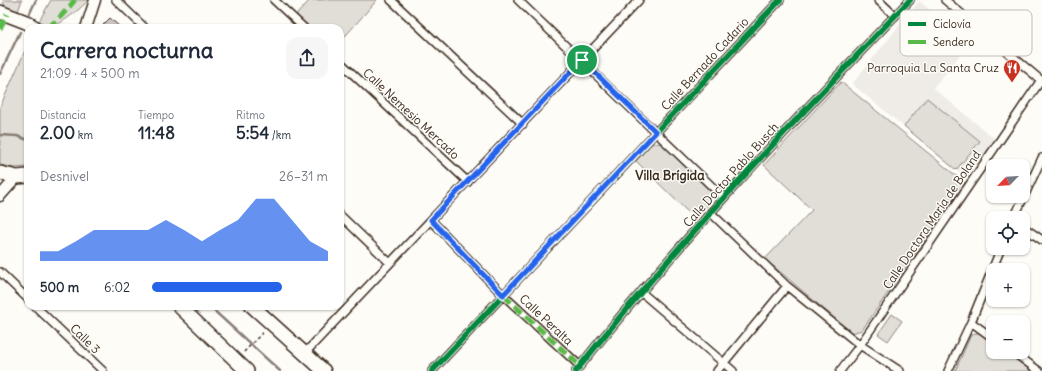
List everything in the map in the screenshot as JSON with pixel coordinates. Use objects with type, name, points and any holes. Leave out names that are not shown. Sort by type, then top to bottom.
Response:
[{"type":"highway","points":[[3,13],[27,24]]},
{"type":"highway","points":[[0,173],[24,177]]},
{"type":"highway","points":[[183,310],[247,371]]},
{"type":"highway","points":[[256,310],[324,371]]},
{"type":"main road","points":[[87,24],[95,0]]},
{"type":"main road","points":[[0,196],[24,178]]},
{"type":"street","points":[[116,0],[141,24]]},
{"type":"street","points":[[274,0],[300,24]]},
{"type":"street","points":[[391,0],[523,124]]},
{"type":"street","points":[[518,0],[723,197]]},
{"type":"street","points":[[304,354],[523,124],[638,0]]},
{"type":"street","name":"Calle Bernado Cadario","points":[[432,371],[780,0]]},
{"type":"street","points":[[878,0],[895,16]]},
{"type":"street","name":"Calle Doctor Pablo Busch","points":[[901,10],[910,0]]},
{"type":"street","points":[[945,0],[957,10]]},
{"type":"street","name":"Calle Doctor Pablo Busch","points":[[578,368],[723,197],[900,11]]},
{"type":"street","points":[[1011,56],[1041,81]]},
{"type":"street","name":"Calle Nemesio Mercado","points":[[344,66],[468,182]]},
{"type":"street","name":"Calle Doctora María de Boland","points":[[840,371],[860,345],[1041,81]]},
{"type":"street","points":[[1017,211],[1042,158]]},
{"type":"street","points":[[710,213],[787,286],[860,345],[900,371]]},
{"type":"street","points":[[344,219],[390,263]]},
{"type":"street","name":"Calle Peralta","points":[[431,220],[503,295],[578,368]]},
{"type":"street","points":[[1030,232],[1042,240]]},
{"type":"street","points":[[948,371],[971,322],[998,255]]},
{"type":"street","points":[[0,272],[24,295]]},
{"type":"street","points":[[717,371],[787,286]]},
{"type":"street","points":[[641,292],[723,364],[733,371]]},
{"type":"street","name":"Calle 3","points":[[39,310],[103,371]]},
{"type":"street","points":[[971,322],[986,333]]},
{"type":"street","points":[[1023,359],[1039,371]]},
{"type":"path","points":[[247,350],[257,339]]},
{"type":"shaded area","points":[[3,0],[22,0],[17,14],[5,8]]},
{"type":"shaded area","points":[[51,0],[88,0],[82,7],[59,24],[38,23]]},
{"type":"shaded area","points":[[310,0],[377,0],[344,37],[344,24],[306,24],[296,15]]},
{"type":"shaded area","points":[[919,1],[930,10],[912,10]]},
{"type":"shaded area","points":[[900,25],[900,56],[959,56],[933,88],[996,140],[965,177],[852,84]]},
{"type":"shaded area","points":[[24,53],[24,167],[14,168],[0,165],[0,107]]},
{"type":"shaded area","points":[[841,82],[965,183],[862,330],[852,333],[765,259],[812,210],[764,165]]},
{"type":"shaded area","points":[[927,98],[980,141],[956,170],[904,126]]},
{"type":"shaded area","points":[[651,144],[662,144],[711,192],[711,201],[695,219],[636,161]]},
{"type":"shaded area","points":[[892,314],[902,321],[888,341],[878,334]]},
{"type":"shaded area","points":[[980,333],[986,337],[986,359],[1017,359],[1033,371],[955,371],[971,335]]},
{"type":"building","points":[[110,18],[117,24],[104,24]]},
{"type":"waterway","points":[[28,17],[36,0]]},
{"type":"waterway","points":[[0,74],[20,32]]},
{"type":"waterway","points":[[0,135],[17,136],[24,139]]},
{"type":"waterway","points":[[213,310],[280,371]]},
{"type":"marked path","points":[[52,24],[75,0]]},
{"type":"marked path","points":[[0,29],[7,14]]},
{"type":"marked path","points":[[431,220],[503,295],[580,366]]},
{"type":"cycle path","points":[[432,371],[780,0]]},
{"type":"cycle path","points":[[900,10],[910,0]]},
{"type":"cycle path","points":[[576,371],[615,322],[739,181],[900,10]]},
{"type":"place","name":"Parroquia La Santa Cruz","points":[[1012,83]]},
{"type":"district","name":"Villa Brígida","points":[[670,175]]},
{"type":"route","points":[[582,60],[656,132],[503,295],[431,220],[582,60]]}]
